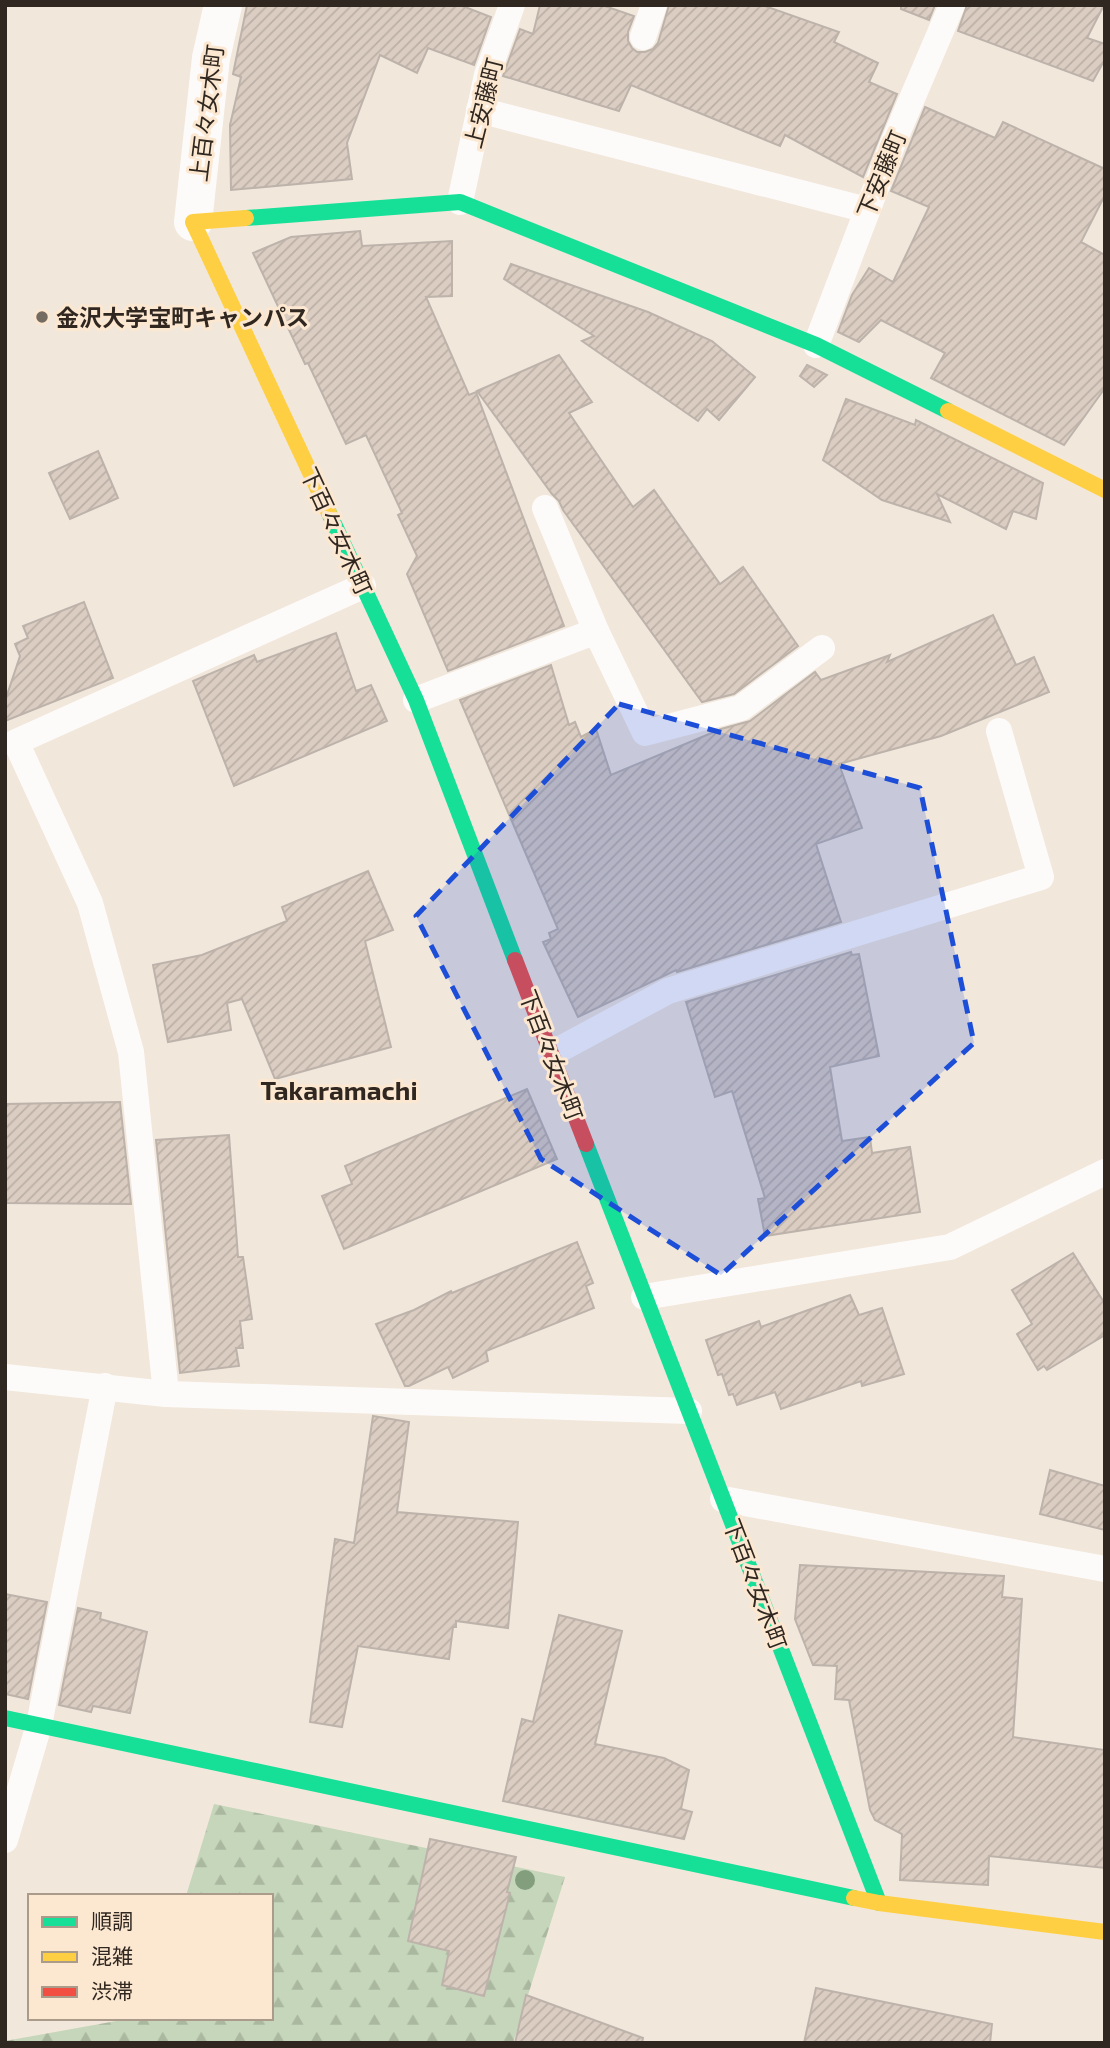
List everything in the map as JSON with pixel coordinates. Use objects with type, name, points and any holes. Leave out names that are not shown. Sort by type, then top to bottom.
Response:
[{"type":"street","name":"上百々女木町","points":[[193,222],[211,58],[223,5]]},
{"type":"street","points":[[193,222],[460,202],[816,345],[1105,490]]},
{"type":"street","name":"下百々女木町","points":[[193,222],[416,700],[879,1903]]},
{"type":"street","points":[[5,1717],[879,1903],[1105,1932]]},
{"type":"lane","name":"上安藤町","points":[[460,202],[487,75],[512,5]]},
{"type":"lane","points":[[643,37],[654,5]]},
{"type":"lane","name":"下安藤町","points":[[816,345],[893,143],[952,5]]},
{"type":"lane","points":[[479,110],[867,209]]},
{"type":"lane","points":[[545,508],[596,631],[646,733],[741,708],[822,648]]},
{"type":"lane","points":[[166,1394],[131,1052],[90,903],[16,742],[363,586]]},
{"type":"lane","points":[[416,700],[596,631]]},
{"type":"lane","points":[[551,1054],[668,991],[1041,877],[999,731]]},
{"type":"lane","points":[[644,1297],[950,1247],[1105,1172]]},
{"type":"lane","points":[[5,1377],[166,1394],[689,1411]]},
{"type":"lane","points":[[5,1840],[39,1725],[105,1386]]},
{"type":"lane","points":[[723,1499],[1105,1569]]},
{"type":"highlighted area","points":[[619,704],[920,788],[974,1043],[721,1275],[541,1159],[416,916]]},
{"type":"green space","points":[[214,1804],[565,1877],[513,2043],[5,2043],[122,2020],[273,2020],[273,1894],[187,1894]]},
{"type":"building","points":[[247,5],[460,5],[491,17],[474,65],[428,48],[417,73],[380,55],[347,143],[352,179],[231,190],[230,125],[241,77],[233,74]]},
{"type":"building","points":[[540,5],[602,5],[634,16],[628,32],[628,41],[637,52],[645,52],[658,43],[669,5],[762,5],[839,32],[834,42],[878,63],[869,82],[897,94],[863,177],[785,135],[780,146],[631,85],[619,111],[503,76],[520,29],[533,34]]},
{"type":"building","points":[[901,5],[935,5],[929,20],[901,9]]},
{"type":"building","points":[[967,5],[1104,5],[1087,38],[1105,44],[1105,59],[1093,81],[958,31]]},
{"type":"building","points":[[925,107],[995,138],[1003,122],[1105,169],[1105,195],[1081,242],[1105,255],[1105,388],[1064,445],[931,378],[945,353],[881,320],[859,342],[838,332],[852,295],[869,268],[893,282],[929,207],[891,191]]},
{"type":"building","points":[[360,231],[362,246],[452,241],[452,296],[426,297],[469,395],[476,392],[564,626],[448,671],[407,574],[417,556],[398,515],[402,513],[366,435],[346,444],[253,253],[291,237]]},
{"type":"building","points":[[511,264],[648,312],[712,341],[755,377],[719,420],[707,409],[698,421],[582,341],[594,336],[504,279]]},
{"type":"building","points":[[559,355],[592,402],[569,413],[633,507],[654,490],[720,584],[743,567],[798,646],[734,694],[702,702],[477,391]]},
{"type":"building","points":[[807,365],[827,375],[814,387],[800,376]]},
{"type":"building","points":[[846,399],[915,425],[916,420],[1043,483],[1036,519],[1013,511],[1006,529],[937,494],[950,522],[882,500],[823,460]]},
{"type":"building","points":[[98,451],[118,498],[70,519],[49,473]]},
{"type":"building","points":[[84,602],[113,678],[5,721],[5,701],[20,656],[15,644],[28,638],[23,626]]},
{"type":"building","points":[[993,615],[1016,665],[1034,657],[1049,692],[941,736],[839,764],[862,828],[816,844],[841,922],[677,972],[676,970],[578,1017],[543,942],[551,939],[549,933],[558,929],[460,700],[551,665],[569,725],[575,722],[581,737],[596,729],[611,775],[721,729],[750,721],[815,672],[821,680],[890,655],[887,662]]},
{"type":"building","points":[[336,633],[356,691],[371,685],[387,721],[234,786],[193,681],[254,655],[257,662]]},
{"type":"building","points":[[368,871],[393,930],[365,941],[391,1047],[275,1079],[242,999],[227,1003],[231,1030],[168,1042],[153,965],[202,955],[287,921],[282,907]]},
{"type":"building","points":[[851,952],[852,955],[859,954],[879,1056],[830,1067],[842,1141],[870,1137],[872,1153],[910,1147],[920,1212],[765,1236],[758,1199],[765,1198],[732,1091],[715,1097],[686,1002]]},
{"type":"building","points":[[527,1089],[557,1159],[344,1249],[322,1196],[352,1184],[345,1166]]},
{"type":"building","points":[[120,1102],[131,1204],[5,1203],[5,1104]]},
{"type":"building","points":[[229,1135],[238,1257],[243,1257],[252,1319],[240,1321],[243,1348],[236,1348],[239,1366],[180,1373],[156,1140]]},
{"type":"building","points":[[577,1242],[593,1283],[586,1286],[594,1308],[486,1351],[488,1361],[453,1378],[448,1367],[405,1386],[376,1324],[414,1310],[451,1291],[452,1293]]},
{"type":"building","points":[[1073,1253],[1105,1304],[1105,1335],[1047,1370],[1044,1366],[1038,1370],[1017,1334],[1032,1324],[1012,1290]]},
{"type":"building","points":[[850,1295],[859,1315],[882,1308],[904,1374],[862,1386],[861,1381],[781,1409],[775,1392],[737,1405],[733,1394],[729,1395],[722,1374],[718,1375],[706,1340],[759,1321],[761,1327]]},
{"type":"building","points":[[373,1416],[409,1422],[397,1512],[518,1522],[508,1628],[456,1621],[449,1659],[358,1646],[342,1727],[310,1722],[335,1539],[354,1543]]},
{"type":"building","points":[[1050,1470],[1105,1486],[1105,1530],[1040,1514]]},
{"type":"building","points":[[800,1565],[1004,1576],[1002,1597],[1022,1599],[1013,1737],[1105,1750],[1105,1868],[989,1856],[988,1885],[900,1880],[902,1834],[875,1820],[870,1810],[849,1700],[835,1699],[837,1666],[813,1665],[795,1619]]},
{"type":"building","points":[[5,1594],[47,1602],[28,1699],[5,1694]]},
{"type":"building","points":[[78,1608],[101,1613],[100,1619],[147,1632],[130,1713],[93,1706],[91,1712],[59,1705]]},
{"type":"building","points":[[559,1615],[622,1631],[595,1744],[664,1758],[689,1770],[681,1809],[692,1812],[684,1839],[503,1801],[522,1719],[533,1722]]},
{"type":"building","points":[[430,1839],[516,1857],[507,1892],[510,1893],[484,1996],[442,1985],[449,1951],[408,1941]]},
{"type":"building","points":[[816,1988],[992,2024],[990,2043],[804,2043]]},
{"type":"building","points":[[526,1995],[643,2038],[642,2043],[515,2043]]},
{"type":"traffic: fast","points":[[246,218],[460,202],[816,345],[948,411]]},
{"type":"traffic: fast","points":[[329,513],[416,700],[515,960]]},
{"type":"traffic: fast","points":[[586,1144],[879,1903]]},
{"type":"traffic: fast","points":[[5,1718],[854,1898]]},
{"type":"traffic: slow","points":[[246,218],[193,222],[329,513]]},
{"type":"traffic: slow","points":[[948,411],[1105,490]]},
{"type":"traffic: slow","points":[[854,1898],[1105,1932]]},
{"type":"traffic: jam","points":[[515,960],[586,1144]]},
{"type":"place","name":"金沢大学宝町キャンパス","points":[[42,317]]},
{"type":"district","name":"Takaramachi","points":[[339,1089]]}]
